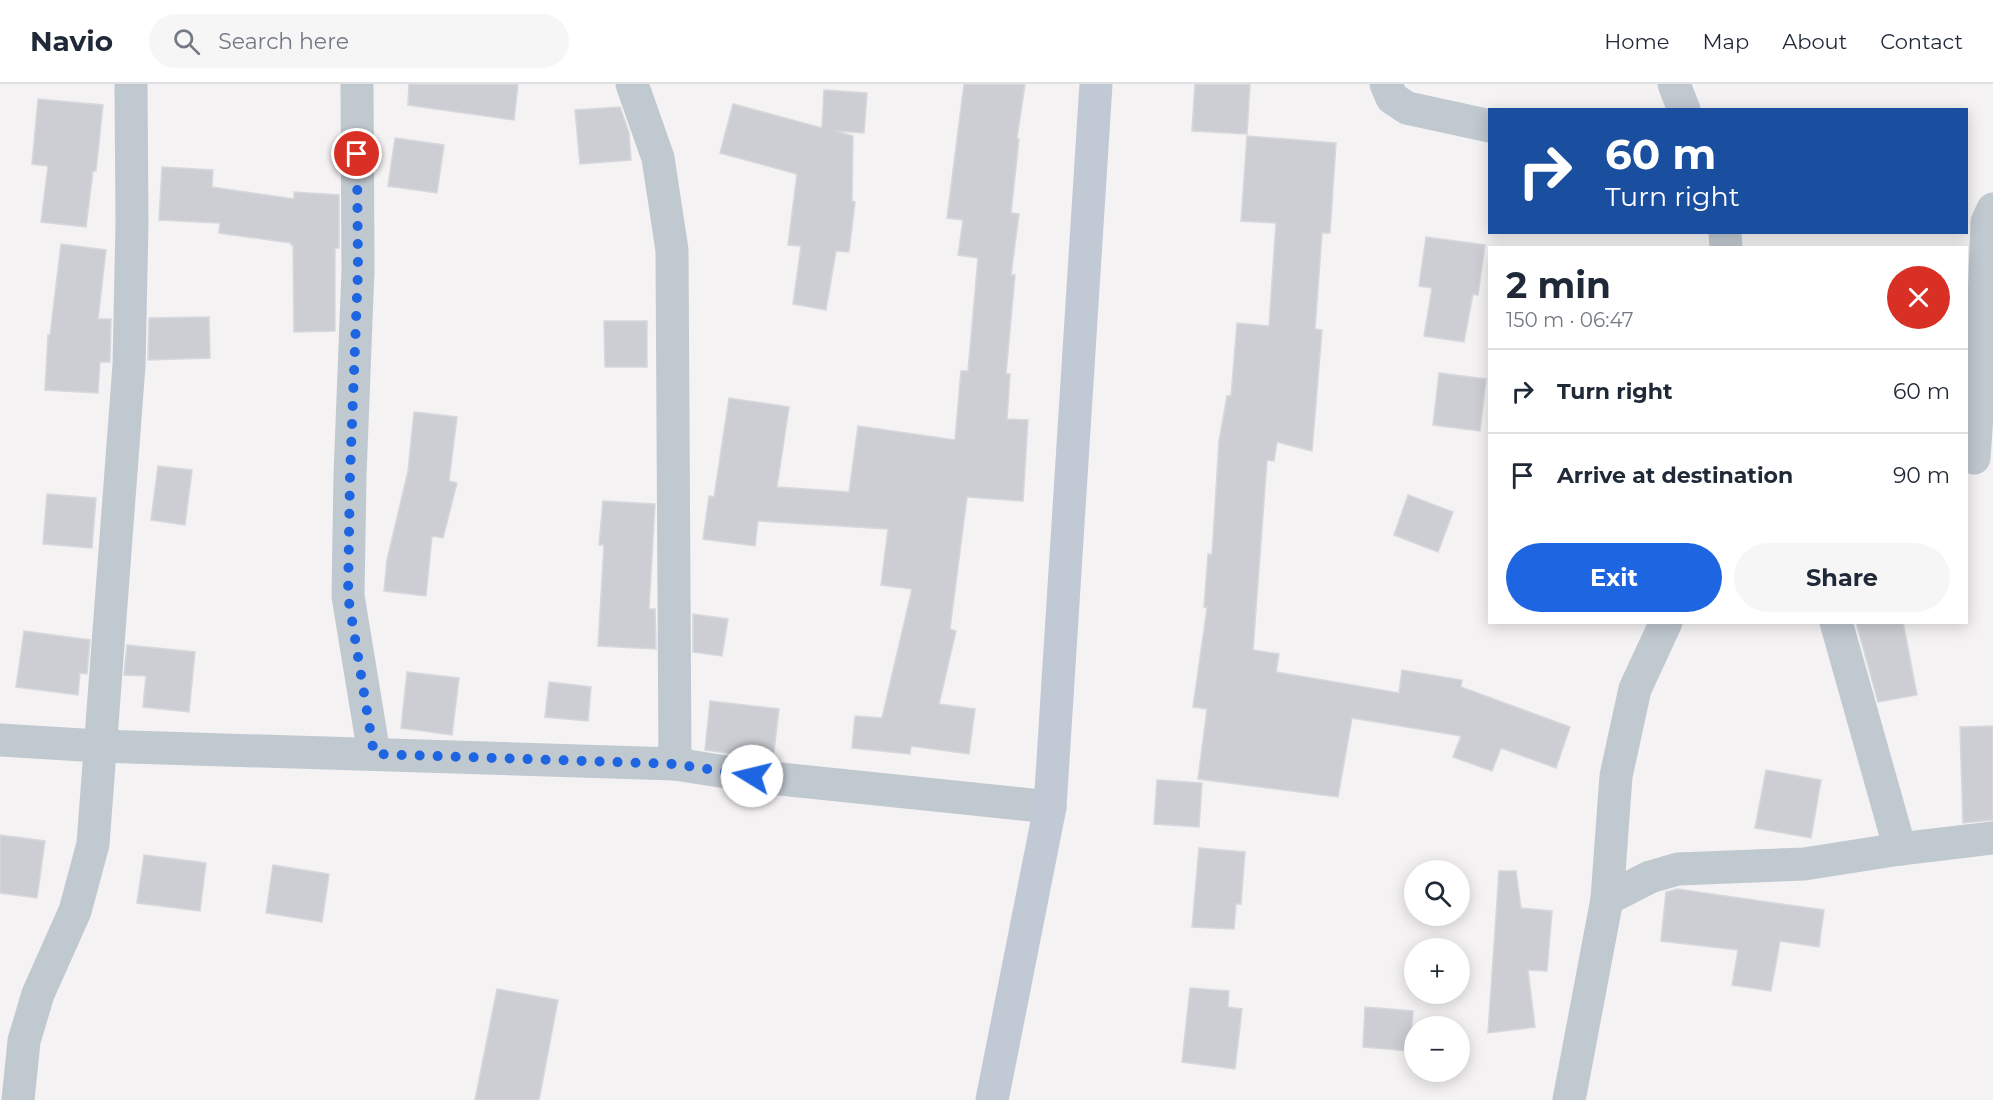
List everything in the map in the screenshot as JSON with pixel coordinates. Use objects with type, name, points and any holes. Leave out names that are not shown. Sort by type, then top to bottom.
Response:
[{"type":"main road","points":[[992,1100],[1050,807],[1096,84]]},
{"type":"street","points":[[18,1100],[24,1041],[38,994],[75,911],[93,844],[129,364],[132,223],[130,84]]},
{"type":"street","points":[[357,84],[358,270],[348,596],[374,754]]},
{"type":"street","points":[[632,84],[658,158],[672,250],[675,764]]},
{"type":"street","points":[[1386,84],[1392,98],[1407,108],[1488,126]]},
{"type":"street","points":[[1674,84],[1683,108]]},
{"type":"street","points":[[1978,457],[1987,222],[1993,209]]},
{"type":"street","points":[[1569,1100],[1607,899],[1616,776],[1635,688],[1665,624]]},
{"type":"street","points":[[1837,624],[1900,849]]},
{"type":"street","points":[[0,740],[99,746],[675,764],[752,776],[1050,807]]},
{"type":"street","points":[[1607,899],[1650,877],[1678,870],[1804,864],[1993,838]]},
{"type":"building","points":[[409,84],[518,84],[514,120],[408,105]]},
{"type":"building","points":[[964,84],[1025,84],[1017,138],[1019,139],[1011,213],[1019,214],[1011,275],[1015,275],[1006,374],[1010,374],[1007,419],[1028,420],[1023,501],[967,497],[950,629],[956,631],[939,704],[975,709],[969,754],[911,746],[910,754],[852,748],[855,716],[882,718],[912,589],[881,585],[888,529],[758,521],[755,546],[703,539],[709,496],[714,497],[729,398],[789,407],[777,487],[849,492],[858,426],[955,440],[961,371],[968,371],[978,258],[958,255],[963,220],[947,218]]},
{"type":"building","points":[[1195,84],[1250,84],[1247,134],[1192,131]]},
{"type":"building","points":[[824,90],[867,93],[864,133],[836,131],[853,136],[852,201],[855,202],[849,252],[836,251],[826,310],[793,304],[801,246],[788,245],[797,174],[720,153],[733,104],[822,128]]},
{"type":"building","points":[[38,99],[103,105],[96,171],[93,171],[86,227],[41,222],[48,166],[32,164]]},
{"type":"building","points":[[620,107],[629,133],[631,160],[580,164],[575,110]]},
{"type":"building","points":[[1247,136],[1336,143],[1330,233],[1322,233],[1315,329],[1322,330],[1312,451],[1277,442],[1274,461],[1267,460],[1253,650],[1279,654],[1276,672],[1399,693],[1402,670],[1462,680],[1461,687],[1570,727],[1556,768],[1501,748],[1492,771],[1453,757],[1461,736],[1352,718],[1338,797],[1198,779],[1207,709],[1193,707],[1207,608],[1204,607],[1208,554],[1212,555],[1219,441],[1227,396],[1231,396],[1237,323],[1269,326],[1276,223],[1241,221]]},
{"type":"building","points":[[395,138],[444,145],[437,193],[388,186]]},
{"type":"building","points":[[162,167],[213,170],[212,187],[294,199],[294,192],[339,195],[339,248],[335,248],[335,331],[294,332],[293,245],[291,243],[219,233],[220,223],[159,220]]},
{"type":"building","points":[[1426,237],[1485,245],[1478,295],[1473,294],[1464,342],[1424,336],[1432,288],[1419,286]]},
{"type":"building","points":[[61,244],[106,250],[98,319],[111,319],[110,362],[100,362],[98,393],[45,390],[48,335],[50,335]]},
{"type":"building","points":[[209,317],[210,358],[148,360],[149,318]]},
{"type":"building","points":[[604,321],[647,321],[647,367],[605,367]]},
{"type":"building","points":[[1439,373],[1486,379],[1480,431],[1433,425]]},
{"type":"building","points":[[414,412],[457,417],[449,481],[457,483],[443,538],[432,536],[426,596],[384,591],[387,560],[408,471]]},
{"type":"building","points":[[158,466],[192,470],[185,525],[151,520]]},
{"type":"building","points":[[47,494],[96,498],[92,548],[43,544]]},
{"type":"building","points":[[1408,495],[1453,512],[1438,552],[1394,535]]},
{"type":"building","points":[[603,501],[655,504],[649,609],[655,609],[656,649],[598,646],[604,545],[599,545]]},
{"type":"building","points":[[693,614],[728,619],[722,656],[693,652]]},
{"type":"building","points":[[1857,624],[1903,624],[1917,695],[1878,702]]},
{"type":"building","points":[[24,631],[90,640],[87,674],[80,673],[78,695],[16,687]]},
{"type":"building","points":[[127,645],[195,652],[189,712],[143,707],[146,676],[124,675]]},
{"type":"building","points":[[407,672],[459,678],[452,735],[401,728]]},
{"type":"building","points":[[549,682],[591,687],[588,721],[545,717]]},
{"type":"building","points":[[710,701],[779,709],[773,759],[705,750]]},
{"type":"building","points":[[1993,726],[1993,820],[1963,823],[1960,727]]},
{"type":"building","points":[[1766,770],[1821,780],[1811,838],[1755,828]]},
{"type":"building","points":[[1157,780],[1202,783],[1199,827],[1154,824]]},
{"type":"building","points":[[0,835],[45,841],[37,898],[0,893]]},
{"type":"building","points":[[1199,848],[1245,852],[1241,904],[1236,904],[1234,929],[1192,927]]},
{"type":"building","points":[[144,855],[206,863],[200,911],[137,903]]},
{"type":"building","points":[[273,865],[329,874],[322,922],[266,913]]},
{"type":"building","points":[[1499,871],[1516,871],[1521,908],[1552,911],[1547,971],[1528,970],[1535,1027],[1488,1033]]},
{"type":"building","points":[[1677,889],[1824,910],[1819,947],[1780,941],[1771,991],[1732,985],[1738,950],[1661,941],[1666,892]]},
{"type":"building","points":[[1190,988],[1229,991],[1228,1007],[1242,1009],[1235,1069],[1182,1062]]},
{"type":"building","points":[[497,989],[558,1000],[539,1100],[475,1100]]},
{"type":"building","points":[[1365,1007],[1413,1011],[1413,1016],[1404,1016],[1404,1050],[1363,1047]]},
{"type":"route","points":[[357,154],[358,270],[348,596],[374,754],[675,764],[752,776]]}]
